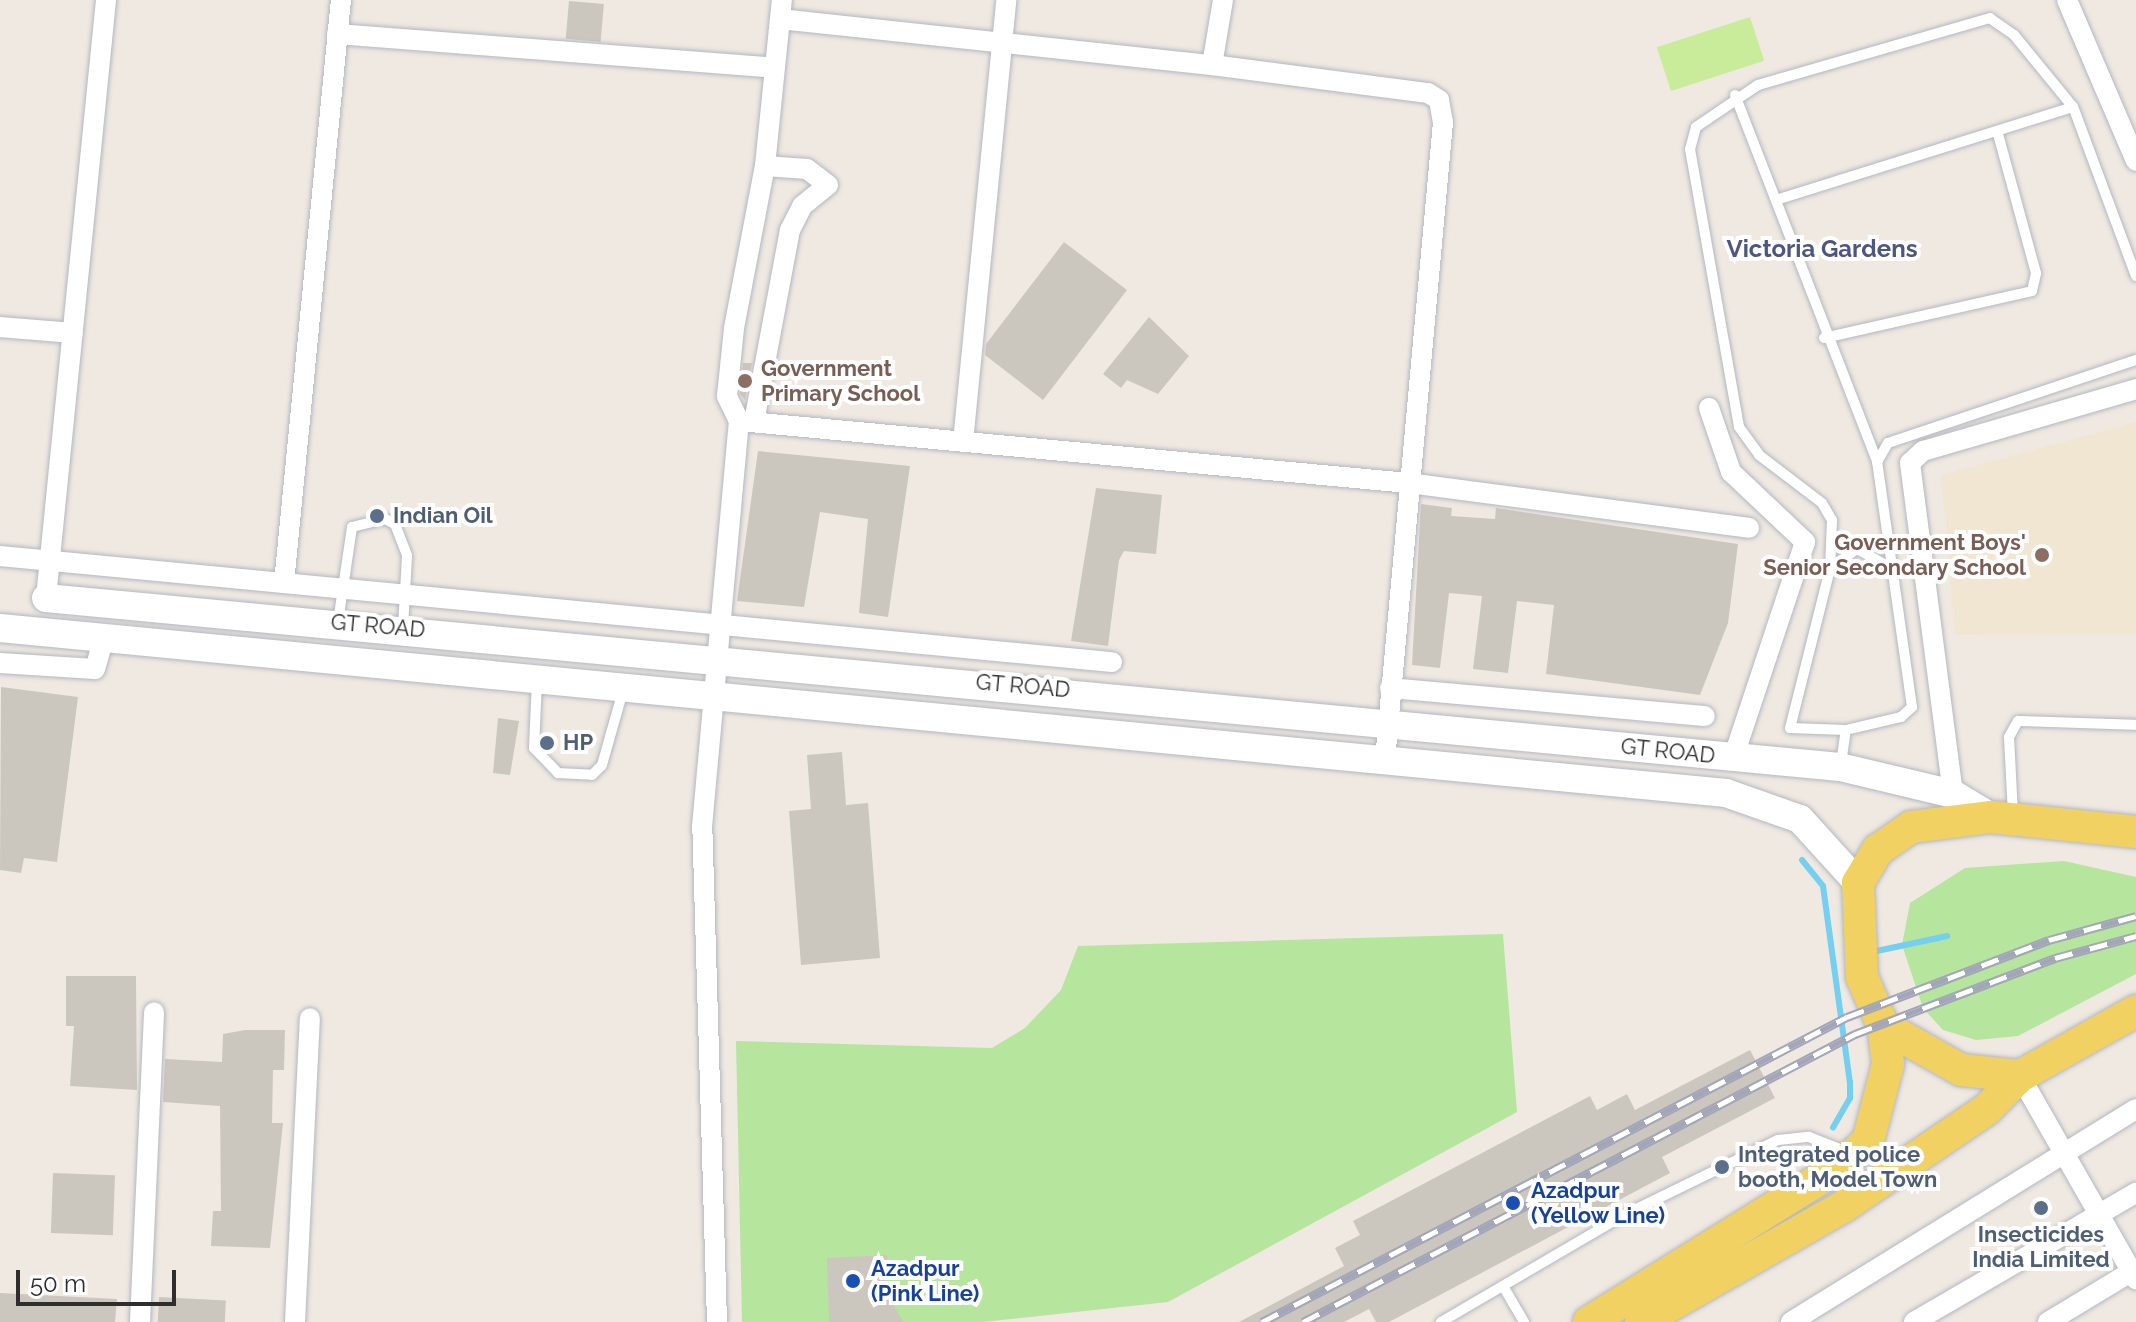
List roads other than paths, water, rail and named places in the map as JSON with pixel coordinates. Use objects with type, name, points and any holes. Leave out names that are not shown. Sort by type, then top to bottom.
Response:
[{"type":"main road","name":"GT ROAD","points":[[46,598],[338,622],[1386,720],[1840,767],[1953,794],[2002,817]]},
{"type":"main road","name":"GT ROAD","points":[[0,628],[624,690],[1385,760],[1762,802],[1814,830],[1858,883]]},
{"type":"main road","points":[[1589,1322],[1857,1156],[1883,1105],[1883,1026],[1862,977],[1858,883],[1878,850],[1911,827],[2002,817],[2136,832]]},
{"type":"main road","points":[[1641,1322],[1843,1207],[1987,1109],[2020,1076],[2136,1011]]},
{"type":"main road","points":[[1883,1026],[1961,1070],[2020,1076]]},
{"type":"street","points":[[46,598],[106,0]]},
{"type":"street","points":[[284,583],[341,0]]},
{"type":"street","points":[[963,442],[1006,0]]},
{"type":"street","points":[[1212,65],[1223,0]]},
{"type":"street","points":[[2067,0],[2130,130],[2136,161]]},
{"type":"street","points":[[1385,760],[1386,720],[1390,688],[1408,483],[1443,108],[1428,93],[1212,65],[1002,43],[781,10],[765,166],[734,328],[727,396],[746,421],[1408,483],[1749,528]]},
{"type":"street","points":[[337,34],[775,68]]},
{"type":"street","points":[[717,1322],[700,893],[713,657],[746,421],[790,230],[802,206],[828,185],[807,169],[765,166]]},
{"type":"street","points":[[0,327],[73,333]]},
{"type":"street","points":[[1953,794],[1910,463],[1923,451],[2136,389]]},
{"type":"street","points":[[1709,408],[1731,472],[1805,542],[1733,758]]},
{"type":"street","points":[[0,556],[1112,662]]},
{"type":"street","points":[[0,663],[95,669],[104,638]]},
{"type":"street","points":[[1390,688],[1705,716]]},
{"type":"street","points":[[140,1322],[154,1012]]},
{"type":"street","points":[[295,1322],[310,1018]]},
{"type":"street","points":[[2020,1076],[2061,1155],[2135,1273],[2048,1322]]},
{"type":"street","points":[[1791,1322],[2136,1109]]},
{"type":"street","points":[[1914,1322],[2136,1193]]},
{"type":"lane","points":[[1735,95],[1824,338],[1877,462],[1912,707],[1901,717],[1846,730],[1797,731],[1787,723],[1830,569],[1830,512],[1759,455],[1739,427],[1690,149],[1706,114],[1735,95],[1979,18],[2000,22],[2073,107],[2136,276]]},
{"type":"lane","points":[[1776,200],[1998,134],[2073,107]]},
{"type":"lane","points":[[1824,338],[2032,291],[2036,273],[1998,134]]},
{"type":"lane","points":[[1877,462],[1897,438],[2136,360]]},
{"type":"lane","points":[[338,622],[340,589],[352,527],[385,519],[395,524],[407,556],[408,595],[403,628]]},
{"type":"lane","points":[[1830,569],[1857,549],[1890,567]]},
{"type":"lane","points":[[537,681],[534,748],[558,773],[592,775],[602,765],[624,690]]},
{"type":"lane","points":[[2002,817],[2009,737],[2018,721],[2136,725]]},
{"type":"lane","points":[[1840,767],[1846,730]]},
{"type":"lane","points":[[1441,1322],[1778,1140],[1809,1137],[1857,1156]]},
{"type":"lane","points":[[1503,1286],[1524,1322]]},
{"type":"waterway","points":[[1802,860],[1823,886],[1850,1082],[1850,1098],[1833,1127]]},
{"type":"waterway","points":[[1872,952],[1947,936]]},
{"type":"railway","points":[[1262,1322],[1847,1017],[2049,940],[2136,916]]},
{"type":"railway","points":[[1303,1322],[1855,1034],[2055,958],[2136,936]]},
{"type":"place","name":"Government Primary School","points":[[745,381]]},
{"type":"place","name":"Indian Oil","points":[[377,516]]},
{"type":"place","name":"Government Boys' Senior Secondary School","points":[[2042,555]]},
{"type":"place","name":"HP","points":[[547,743]]},
{"type":"place","name":"Integrated police booth, Model Town","points":[[1722,1167]]},
{"type":"place","name":"Azadpur (Yellow Line)","points":[[1513,1203]]},
{"type":"place","name":"Insecticides India Limited","points":[[2041,1208]]},
{"type":"place","name":"Azadpur (Pink Line)","points":[[853,1281]]},
{"type":"district","name":"Victoria Gardens","points":[[1822,249]]}]
